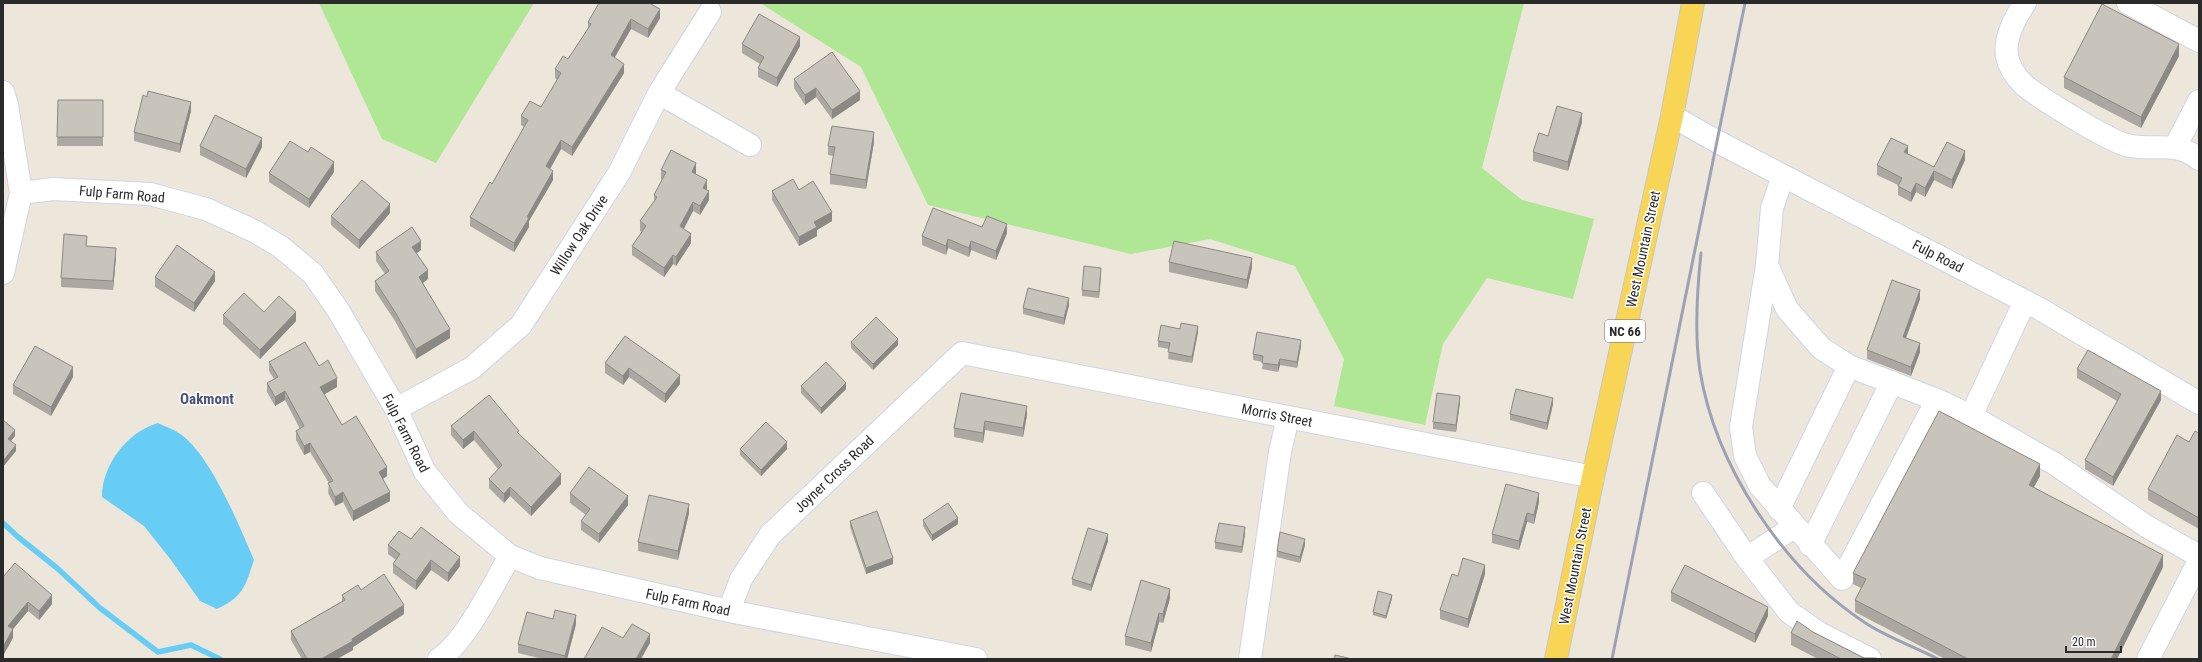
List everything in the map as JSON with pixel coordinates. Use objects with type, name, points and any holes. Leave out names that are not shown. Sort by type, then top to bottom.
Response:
[{"type":"main road","name":"West Mountain Street","points":[[1556,659],[1593,477],[1672,116],[1694,3]]},
{"type":"street","points":[[2025,3],[2013,25],[2008,40],[2007,57],[2013,72],[2024,85],[2071,115],[2119,142],[2141,147],[2175,147],[2199,159]]},
{"type":"street","points":[[2128,3],[2199,41]]},
{"type":"street","name":"Willow Oak Drive","points":[[396,409],[472,368],[521,325],[619,173],[659,94],[710,12]]},
{"type":"street","points":[[3,92],[7,105],[21,193],[3,273]]},
{"type":"street","points":[[659,94],[750,145]]},
{"type":"street","points":[[2175,147],[2199,101]]},
{"type":"street","name":"Fulp Road","points":[[1672,116],[1783,176],[2025,301],[2199,403]]},
{"type":"street","points":[[1783,176],[1772,208],[1767,265],[1741,428],[1746,456],[1760,486],[1794,527],[1842,579],[1937,400]]},
{"type":"street","name":"Fulp Farm Road","points":[[21,193],[53,189],[150,194],[206,209],[254,231],[281,247],[313,274],[338,310],[396,409],[425,472],[458,513],[510,556],[540,568],[729,611],[976,659]]},
{"type":"street","points":[[1767,265],[1787,310],[1821,348],[1849,366],[1937,400],[1971,416],[2056,464],[2146,526],[2199,556]]},
{"type":"street","points":[[1971,416],[2025,301]]},
{"type":"street","name":"Morris Street","points":[[962,353],[1593,477]]},
{"type":"street","name":"Joyner Cross Road","points":[[729,611],[741,579],[770,535],[962,353]]},
{"type":"street","points":[[1779,509],[1849,366]]},
{"type":"street","points":[[1810,545],[1892,382]]},
{"type":"street","points":[[1250,659],[1280,452],[1288,417]]},
{"type":"street","points":[[1703,493],[1747,558],[1789,612],[1819,633],[1870,659]]},
{"type":"street","points":[[1747,558],[1794,527]]},
{"type":"street","points":[[439,659],[445,656],[466,630],[510,556]]},
{"type":"street","points":[[2148,659],[2199,561]]},
{"type":"green space","points":[[319,3],[534,3],[436,163],[382,139]]},
{"type":"green space","points":[[760,3],[1524,3],[1482,168],[1522,200],[1594,219],[1573,299],[1487,278],[1443,344],[1425,425],[1334,406],[1344,359],[1295,266],[1210,239],[1131,254],[928,205],[861,67]]},
{"type":"water","points":[[158,423],[183,436],[194,446],[204,460],[224,494],[254,560],[242,590],[226,605],[217,609],[200,601],[171,560],[144,526],[102,497],[106,473],[118,451],[136,434],[147,427]]},
{"type":"building","points":[[599,3],[649,3],[660,9],[648,29],[631,19],[611,55],[624,64],[572,147],[561,140],[546,166],[553,171],[527,217],[529,218],[514,243],[470,217],[490,182],[492,184],[528,120],[521,116],[530,101],[541,107],[561,73],[555,69],[563,56],[568,59],[591,24],[588,22]]},
{"type":"building","points":[[2102,4],[2179,44],[2141,117],[2064,77]]},
{"type":"building","points":[[759,14],[800,37],[777,78],[758,68],[764,57],[742,44]]},
{"type":"building","points":[[832,52],[860,91],[832,110],[816,88],[805,95],[794,79]]},
{"type":"building","points":[[148,91],[191,102],[180,144],[134,132],[143,95],[147,97]]},
{"type":"building","points":[[58,100],[103,100],[103,137],[57,137]]},
{"type":"building","points":[[1557,106],[1582,113],[1568,162],[1533,152],[1539,133],[1548,136]]},
{"type":"building","points":[[215,115],[262,138],[246,169],[200,146]]},
{"type":"building","points":[[832,126],[874,132],[866,180],[830,174],[835,147],[828,146]]},
{"type":"building","points":[[1891,138],[1908,146],[1904,152],[1934,167],[1947,142],[1965,151],[1952,180],[1934,171],[1925,188],[1916,183],[1911,193],[1898,186],[1902,178],[1877,165]]},
{"type":"building","points":[[290,141],[308,152],[311,147],[334,162],[309,199],[269,173]]},
{"type":"building","points":[[671,150],[696,163],[692,172],[707,180],[703,188],[709,191],[700,206],[693,202],[680,226],[691,234],[676,257],[673,255],[664,268],[632,246],[646,226],[640,221],[657,197],[654,195],[666,172],[661,170]]},
{"type":"building","points":[[793,179],[799,190],[813,181],[832,212],[814,222],[817,227],[799,237],[772,191]]},
{"type":"building","points":[[362,180],[390,204],[359,240],[331,216]]},
{"type":"building","points":[[933,208],[982,227],[987,216],[1007,224],[996,251],[971,241],[969,248],[948,239],[946,246],[922,236]]},
{"type":"building","points":[[412,227],[421,241],[412,247],[428,270],[419,277],[450,329],[416,349],[375,281],[389,271],[376,252]]},
{"type":"building","points":[[64,234],[87,236],[86,246],[116,248],[113,281],[61,278]]},
{"type":"building","points":[[1174,241],[1252,258],[1247,280],[1169,262]]},
{"type":"building","points":[[177,245],[215,272],[194,303],[155,277]]},
{"type":"building","points":[[1084,266],[1101,268],[1099,292],[1082,290]]},
{"type":"building","points":[[1892,280],[1920,290],[1903,337],[1920,343],[1911,367],[1867,350]]},
{"type":"building","points":[[1028,288],[1069,298],[1064,318],[1023,308]]},
{"type":"building","points":[[244,293],[264,312],[279,296],[296,312],[260,350],[223,315]]},
{"type":"building","points":[[876,317],[898,339],[873,364],[851,342]]},
{"type":"building","points":[[1181,323],[1198,326],[1192,357],[1168,352],[1170,343],[1158,341],[1161,325],[1180,329]]},
{"type":"building","points":[[1257,332],[1301,340],[1297,362],[1280,359],[1278,365],[1262,363],[1263,356],[1253,354]]},
{"type":"building","points":[[625,336],[680,375],[665,394],[629,368],[623,376],[605,363]]},
{"type":"building","points":[[305,342],[319,366],[328,360],[337,378],[320,387],[342,425],[356,416],[387,467],[379,472],[390,492],[353,511],[343,492],[335,497],[328,483],[333,481],[310,443],[304,446],[296,431],[304,426],[285,391],[275,397],[267,383],[278,377],[269,362]]},
{"type":"building","points":[[35,346],[73,367],[51,407],[13,385]]},
{"type":"building","points":[[2088,350],[2161,391],[2113,477],[2085,460],[2121,394],[2077,369]]},
{"type":"building","points":[[826,362],[846,383],[821,408],[801,386]]},
{"type":"building","points":[[1516,389],[1553,398],[1547,423],[1510,414]]},
{"type":"building","points":[[961,393],[1027,406],[1023,428],[985,421],[983,433],[954,428]]},
{"type":"building","points":[[1437,393],[1460,396],[1456,425],[1433,422]]},
{"type":"building","points":[[489,395],[519,431],[517,432],[561,474],[531,507],[510,487],[504,494],[489,479],[502,465],[474,431],[463,440],[451,426]]},
{"type":"building","points":[[1939,411],[2040,464],[2029,485],[2163,555],[2111,659],[1968,659],[1855,600],[1866,579],[1853,573]]},
{"type":"building","points":[[3,420],[15,430],[8,439],[16,445],[3,461]]},
{"type":"building","points":[[766,422],[787,442],[761,470],[740,449]]},
{"type":"building","points":[[2195,431],[2199,433],[2199,518],[2148,489],[2177,435],[2189,442]]},
{"type":"building","points":[[589,467],[628,496],[599,534],[581,521],[590,509],[570,493]]},
{"type":"building","points":[[1506,484],[1539,493],[1534,515],[1527,513],[1519,541],[1492,534]]},
{"type":"building","points":[[649,495],[689,504],[678,551],[638,542]]},
{"type":"building","points":[[948,503],[958,518],[932,535],[923,520]]},
{"type":"building","points":[[877,511],[893,558],[866,568],[850,521]]},
{"type":"building","points":[[1219,523],[1245,527],[1242,547],[1215,542]]},
{"type":"building","points":[[421,527],[460,557],[448,573],[431,560],[416,581],[393,564],[400,554],[388,545],[399,531],[411,539]]},
{"type":"building","points":[[1088,528],[1108,534],[1091,585],[1072,579]]},
{"type":"building","points":[[1280,532],[1305,539],[1300,557],[1277,551]]},
{"type":"building","points":[[1463,558],[1485,565],[1468,619],[1440,610],[1452,574],[1458,576]]},
{"type":"building","points":[[15,563],[52,595],[39,611],[28,602],[8,626],[13,629],[3,647],[3,577]]},
{"type":"building","points":[[1685,565],[1768,607],[1755,634],[1671,592]]},
{"type":"building","points":[[384,574],[404,605],[352,639],[353,641],[321,659],[307,659],[291,631],[345,600],[342,595],[358,585],[361,590]]},
{"type":"building","points":[[1141,580],[1170,589],[1163,614],[1159,613],[1151,643],[1125,636]]},
{"type":"building","points":[[1378,591],[1392,595],[1386,616],[1373,612]]},
{"type":"building","points":[[555,610],[576,615],[565,656],[518,644],[527,612],[553,619]]},
{"type":"building","points":[[1797,621],[1813,632],[1864,658],[1878,659],[1841,659],[1791,633]]},
{"type":"building","points":[[632,624],[650,634],[636,659],[584,659],[602,627],[623,638]]},
{"type":"building","points":[[1335,655],[1352,659],[1334,659]]},
{"type":"waterway","points":[[3,523],[57,568],[100,608],[158,652],[191,645],[220,659]]},
{"type":"railway","points":[[1612,659],[1745,3]]},
{"type":"railway","points":[[1701,253],[1697,312],[1697,342],[1700,371],[1708,408],[1721,444],[1738,480],[1759,514],[1782,546],[1809,576],[1837,602],[1875,629],[1938,659]]},
{"type":"district","name":"Oakmont","points":[[207,399]]}]
